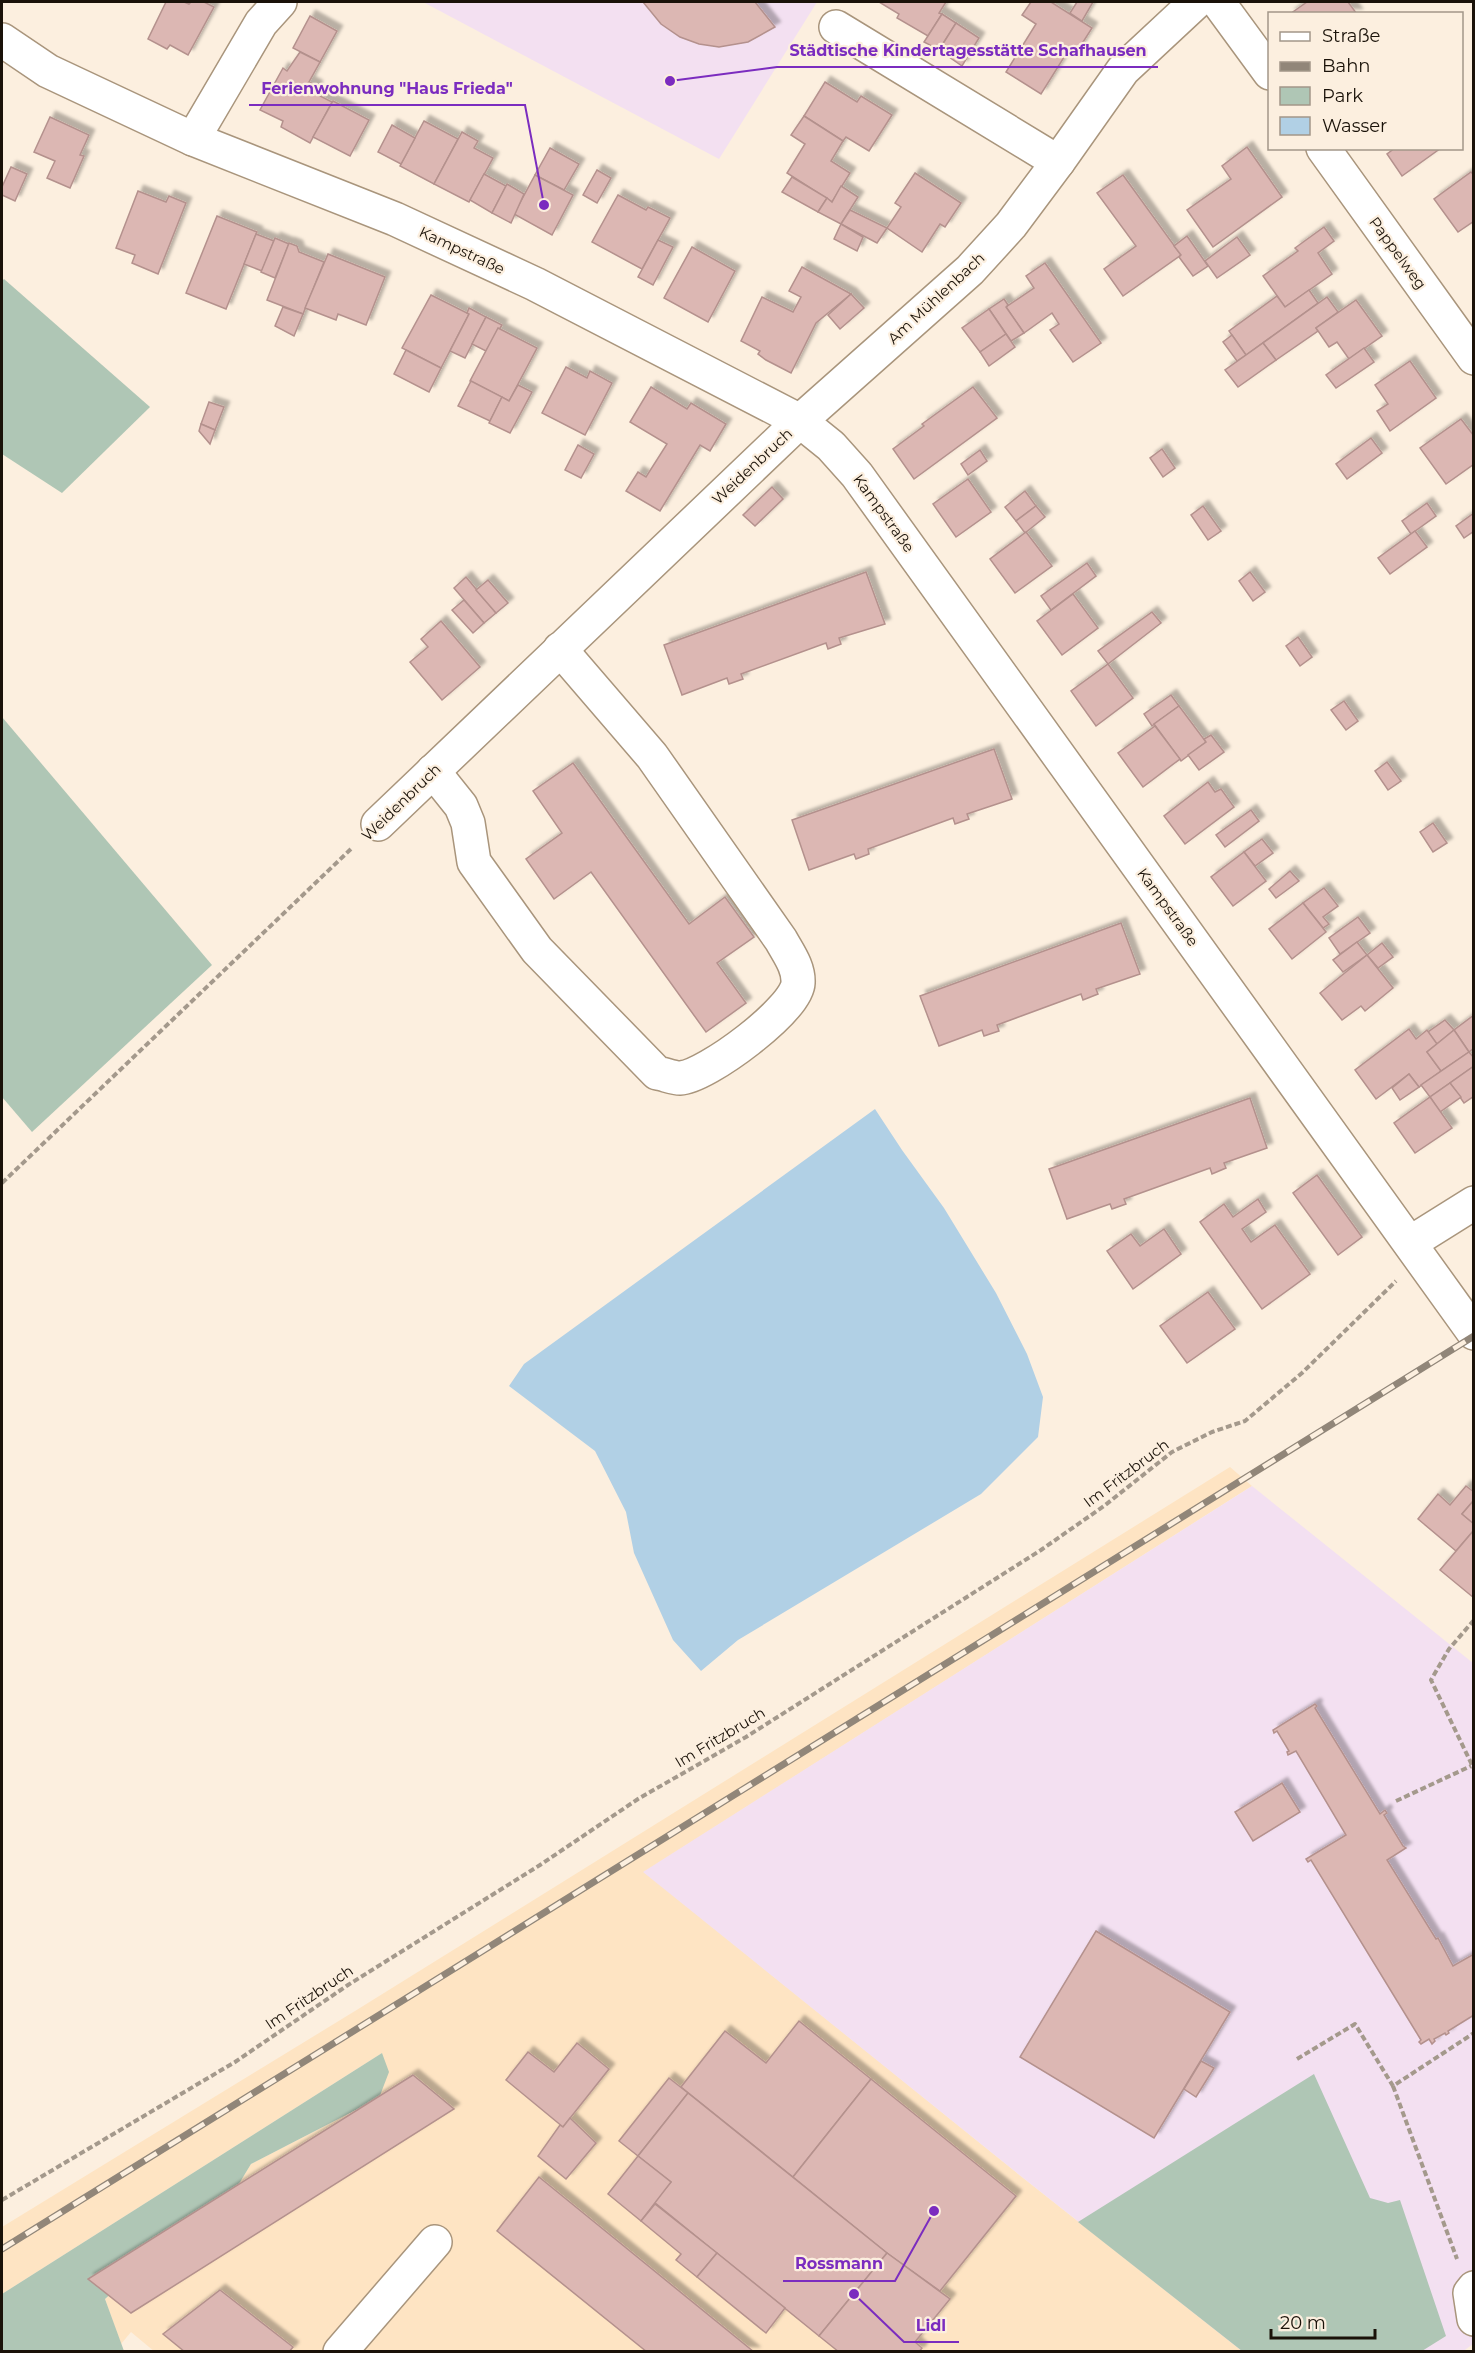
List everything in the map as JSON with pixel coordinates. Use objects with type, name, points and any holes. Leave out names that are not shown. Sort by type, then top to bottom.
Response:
[{"type":"street","points":[[193,139],[261,23],[280,2]]},
{"type":"street","name":"Am Mühlenbach","points":[[800,421],[970,270],[1011,225],[1123,70],[1196,2]]},
{"type":"street","points":[[1218,2],[1268,72]]},
{"type":"street","points":[[836,27],[1058,162]]},
{"type":"street","name":"Kampstraße","points":[[2,40],[48,71],[193,139],[395,219],[535,284],[800,421],[831,446],[857,475],[1416,1250],[1473,1334]]},
{"type":"street","name":"Pappelweg","points":[[1324,150],[1473,358]]},
{"type":"street","name":"Weidenbruch","points":[[378,824],[800,421]]},
{"type":"street","points":[[434,771],[461,806],[468,823],[474,862],[537,950],[657,1073],[680,1078],[694,1074],[715,1064],[776,1017],[789,1003],[798,984],[796,967],[781,940],[652,756],[560,649]]},
{"type":"street","points":[[1416,1250],[1473,1203]]},
{"type":"street","points":[[340,2352],[435,2242]]},
{"type":"path","name":"Weidenbruch","points":[[2,1183],[378,824]]},
{"type":"path","name":"Im Fritzbruch","points":[[2,2200],[235,2062],[348,1985],[540,1865],[638,1800],[746,1737],[1041,1550],[1104,1506],[1172,1452],[1212,1432],[1245,1421],[1302,1373],[1395,1281],[1416,1250]]},
{"type":"path","points":[[1396,1801],[1472,1768],[1431,1680],[1449,1649],[1473,1620]]},
{"type":"path","points":[[1297,2059],[1355,2024],[1393,2086],[1472,2300]]},
{"type":"path","points":[[1393,2086],[1473,2033]]},
{"type":"shaded area","points":[[423,2],[817,2],[719,159]]},
{"type":"shaded area","points":[[1230,1467],[1252,1486],[644,1872],[1242,2351],[155,2352],[131,2332],[121,2344],[105,2299],[176,2235],[228,2202],[251,2164],[379,2098],[382,2053],[2,2294],[2,2227],[355,2011]]},
{"type":"shaded area","points":[[1252,1486],[1473,1663],[1473,2344],[1462,2352],[1242,2351],[643,1872]]},
{"type":"green space","points":[[4,279],[150,407],[62,493],[2,454],[2,281]]},
{"type":"green space","points":[[2,717],[212,965],[32,1132],[2,1097]]},
{"type":"green space","points":[[382,2053],[389,2072],[379,2098],[251,2164],[228,2202],[176,2235],[105,2299],[124,2351],[2,2352],[2,2294]]},
{"type":"green space","points":[[1314,2074],[1370,2198],[1388,2203],[1400,2200],[1446,2336],[1422,2351],[1242,2351],[1078,2222]]},
{"type":"water","points":[[875,1109],[944,1208],[996,1293],[1027,1354],[1043,1397],[1038,1437],[981,1494],[738,1640],[701,1671],[673,1640],[634,1553],[626,1512],[595,1451],[509,1386],[524,1364]]},
{"type":"building","points":[[166,2],[189,4],[204,2],[214,7],[188,55],[170,45],[167,49],[148,39]]},
{"type":"building","points":[[643,2],[755,2],[775,27],[748,42],[719,47],[699,44],[680,37],[661,24]]},
{"type":"building","points":[[879,2],[946,2],[939,13],[942,14],[928,36],[897,18],[899,14]]},
{"type":"building","points":[[1031,2],[1051,2],[1092,28],[1078,50],[1071,46],[1041,94],[1006,72],[1036,24],[1022,15]]},
{"type":"building","points":[[1077,2],[1093,2],[1082,21],[1070,13]]},
{"type":"building","points":[[1307,2],[1348,2],[1356,12],[1293,12]]},
{"type":"building","points":[[942,14],[956,23],[939,50],[924,42]]},
{"type":"building","points":[[310,16],[337,31],[320,62],[293,48]]},
{"type":"building","points":[[956,23],[979,38],[962,66],[939,50]]},
{"type":"building","points":[[300,52],[320,62],[309,82],[317,86],[314,93],[332,102],[310,143],[281,127],[283,121],[260,110],[283,68],[287,71]]},
{"type":"building","points":[[825,82],[857,102],[861,96],[892,115],[869,151],[846,137],[843,141],[804,116]]},
{"type":"building","points":[[333,101],[369,120],[350,156],[313,137]]},
{"type":"building","points":[[804,116],[843,141],[831,161],[850,173],[832,202],[787,173],[805,144],[791,135]]},
{"type":"building","points":[[50,117],[89,135],[80,155],[84,156],[70,188],[47,178],[55,161],[34,152]]},
{"type":"building","points":[[424,121],[458,139],[434,184],[400,166]]},
{"type":"building","points":[[392,125],[415,138],[401,164],[378,152]]},
{"type":"building","points":[[462,132],[478,141],[474,148],[493,158],[469,202],[434,184]]},
{"type":"building","points":[[1247,147],[1282,197],[1213,247],[1187,210],[1231,179],[1222,166]]},
{"type":"building","points":[[550,148],[579,164],[564,190],[535,175]]},
{"type":"building","points":[[1392,150],[1438,150],[1402,176],[1387,154]]},
{"type":"building","points":[[11,167],[27,174],[15,201],[2,195],[2,187]]},
{"type":"building","points":[[597,170],[611,178],[597,203],[583,195]]},
{"type":"building","points":[[1471,172],[1474,175],[1474,221],[1458,232],[1434,199]]},
{"type":"building","points":[[915,173],[961,203],[945,227],[940,224],[922,252],[887,228],[901,207],[895,203]]},
{"type":"building","points":[[484,174],[506,186],[492,213],[470,200]]},
{"type":"building","points":[[535,175],[573,195],[552,235],[514,214]]},
{"type":"building","points":[[1123,175],[1181,255],[1123,296],[1104,269],[1136,246],[1097,193]]},
{"type":"building","points":[[792,177],[827,198],[818,212],[782,192]]},
{"type":"building","points":[[507,184],[524,194],[511,223],[492,213]]},
{"type":"building","points":[[841,186],[858,197],[841,224],[818,212],[827,198],[832,202]]},
{"type":"building","points":[[138,191],[166,202],[169,196],[186,203],[158,274],[132,263],[135,255],[116,248]]},
{"type":"building","points":[[618,195],[646,210],[648,207],[670,218],[642,269],[592,242]]},
{"type":"building","points":[[850,210],[887,228],[877,243],[841,224]]},
{"type":"building","points":[[217,216],[257,232],[226,309],[186,293]]},
{"type":"building","points":[[841,224],[863,237],[857,251],[834,239]]},
{"type":"building","points":[[1324,227],[1334,241],[1318,253],[1332,274],[1285,307],[1263,276],[1298,251],[1295,248]]},
{"type":"building","points":[[256,234],[274,241],[262,271],[244,264]]},
{"type":"building","points":[[1187,236],[1208,266],[1193,276],[1174,246]]},
{"type":"building","points":[[1237,237],[1250,255],[1217,278],[1205,261]]},
{"type":"building","points":[[275,238],[289,244],[275,278],[261,272]]},
{"type":"building","points":[[658,240],[673,247],[653,285],[638,277]]},
{"type":"building","points":[[289,243],[297,246],[299,252],[324,262],[303,314],[267,300]]},
{"type":"building","points":[[692,247],[735,271],[708,322],[664,298]]},
{"type":"building","points":[[328,254],[385,277],[366,325],[338,314],[336,320],[305,308]]},
{"type":"building","points":[[1045,263],[1101,343],[1073,362],[1050,330],[1059,324],[1052,313],[1024,333],[1006,307],[1034,288],[1026,276]]},
{"type":"building","points":[[802,267],[851,294],[816,323],[791,373],[766,360],[758,354],[760,351],[741,341],[762,297],[793,312],[801,297],[789,291]]},
{"type":"building","points":[[1309,290],[1318,303],[1246,355],[1229,331],[1277,296],[1285,307]]},
{"type":"building","points":[[851,294],[864,308],[840,329],[828,315]]},
{"type":"building","points":[[431,295],[469,314],[441,368],[402,348]]},
{"type":"building","points":[[1327,297],[1338,312],[1316,328],[1318,331],[1276,360],[1263,343]]},
{"type":"building","points":[[1004,299],[1008,305],[1006,307],[1024,333],[1011,341],[989,309]]},
{"type":"building","points":[[1356,300],[1382,336],[1349,359],[1337,342],[1329,347],[1316,328]]},
{"type":"building","points":[[283,307],[303,314],[294,336],[275,326]]},
{"type":"building","points":[[469,308],[486,317],[465,358],[450,351],[469,314],[467,313]]},
{"type":"building","points":[[989,309],[1006,334],[980,352],[962,328]]},
{"type":"building","points":[[486,317],[502,325],[486,351],[472,344]]},
{"type":"building","points":[[498,328],[537,348],[509,401],[470,381]]},
{"type":"building","points":[[1006,334],[1015,347],[989,366],[980,352]]},
{"type":"building","points":[[1232,335],[1246,355],[1237,361],[1223,342]]},
{"type":"building","points":[[1263,343],[1276,360],[1238,387],[1225,370]]},
{"type":"building","points":[[1364,348],[1374,362],[1336,388],[1326,375]]},
{"type":"building","points":[[406,350],[441,368],[429,392],[394,374]]},
{"type":"building","points":[[1410,361],[1436,398],[1390,431],[1377,411],[1388,404],[1375,385]]},
{"type":"building","points":[[566,367],[587,378],[590,371],[612,383],[585,435],[542,413]]},
{"type":"building","points":[[471,381],[502,397],[490,421],[458,406]]},
{"type":"building","points":[[518,385],[532,392],[510,433],[489,423],[502,397],[509,401]]},
{"type":"building","points":[[651,387],[687,409],[691,403],[726,424],[710,451],[700,445],[660,511],[626,491],[638,472],[646,477],[667,444],[630,422]]},
{"type":"building","points":[[973,387],[997,418],[914,479],[893,449],[924,426],[922,424]]},
{"type":"building","points":[[209,402],[224,407],[215,430],[201,424]]},
{"type":"building","points":[[1461,419],[1474,436],[1474,464],[1446,484],[1420,448]]},
{"type":"building","points":[[201,424],[215,430],[210,444],[199,431]]},
{"type":"building","points":[[1371,438],[1382,453],[1347,479],[1336,464]]},
{"type":"building","points":[[578,445],[594,454],[581,478],[565,470]]},
{"type":"building","points":[[1162,449],[1175,468],[1163,477],[1150,458]]},
{"type":"building","points":[[980,450],[987,461],[968,475],[961,464]]},
{"type":"building","points":[[968,479],[991,512],[956,537],[933,504]]},
{"type":"building","points":[[772,487],[783,499],[755,526],[743,515]]},
{"type":"building","points":[[1025,491],[1036,506],[1016,521],[1005,507]]},
{"type":"building","points":[[1427,503],[1436,516],[1411,534],[1402,521]]},
{"type":"building","points":[[1036,506],[1045,517],[1025,533],[1016,521]]},
{"type":"building","points":[[1203,506],[1221,531],[1208,540],[1191,515]]},
{"type":"building","points":[[1474,513],[1474,531],[1464,538],[1456,526]]},
{"type":"building","points":[[1415,531],[1427,547],[1390,574],[1378,558]]},
{"type":"building","points":[[1026,532],[1052,566],[1015,593],[990,559]]},
{"type":"building","points":[[1087,563],[1096,576],[1051,610],[1041,596]]},
{"type":"building","points":[[866,572],[885,624],[839,638],[841,644],[828,649],[826,643],[741,674],[743,679],[729,684],[727,678],[682,695],[664,645]]},
{"type":"building","points":[[1250,572],[1265,592],[1253,601],[1239,581]]},
{"type":"building","points":[[466,577],[496,613],[484,623],[454,588]]},
{"type":"building","points":[[488,580],[508,603],[496,613],[476,590]]},
{"type":"building","points":[[1073,594],[1098,628],[1062,655],[1037,621]]},
{"type":"building","points":[[464,600],[484,623],[473,633],[452,610]]},
{"type":"building","points":[[1152,612],[1161,623],[1108,664],[1098,651]]},
{"type":"building","points":[[441,621],[480,667],[442,700],[410,662],[428,647],[421,639]]},
{"type":"building","points":[[1298,637],[1312,657],[1300,666],[1286,646]]},
{"type":"building","points":[[1108,664],[1133,698],[1096,726],[1071,691]]},
{"type":"building","points":[[1171,695],[1179,706],[1152,726],[1144,714]]},
{"type":"building","points":[[1344,701],[1358,721],[1346,730],[1331,710]]},
{"type":"building","points":[[1179,706],[1206,742],[1181,761],[1154,724]]},
{"type":"building","points":[[1155,726],[1180,759],[1143,787],[1118,753]]},
{"type":"building","points":[[1211,735],[1224,752],[1199,770],[1188,755],[1206,742],[1204,739]]},
{"type":"building","points":[[994,749],[1012,799],[967,814],[969,819],[955,824],[953,818],[868,849],[869,854],[856,859],[854,854],[809,870],[792,820]]},
{"type":"building","points":[[1387,762],[1401,781],[1388,790],[1375,771]]},
{"type":"building","points":[[573,763],[689,924],[725,897],[754,937],[717,963],[746,1003],[706,1032],[591,872],[554,899],[526,859],[562,833],[533,791]]},
{"type":"building","points":[[1208,782],[1215,792],[1221,789],[1234,807],[1185,844],[1164,816]]},
{"type":"building","points":[[1251,810],[1259,821],[1225,847],[1216,835]]},
{"type":"building","points":[[1433,823],[1447,843],[1433,852],[1420,832]]},
{"type":"building","points":[[1262,839],[1273,853],[1255,866],[1244,852]]},
{"type":"building","points":[[1244,852],[1266,881],[1233,906],[1211,877]]},
{"type":"building","points":[[1290,871],[1299,881],[1276,898],[1269,889]]},
{"type":"building","points":[[1324,888],[1338,906],[1323,917],[1329,924],[1323,928],[1303,903]]},
{"type":"building","points":[[1303,903],[1326,932],[1292,959],[1269,929]]},
{"type":"building","points":[[1358,917],[1370,933],[1340,954],[1329,938]]},
{"type":"building","points":[[1121,923],[1140,974],[1096,989],[1098,994],[1083,1000],[1081,994],[997,1025],[999,1031],[984,1036],[982,1030],[939,1046],[920,996]]},
{"type":"building","points":[[1357,942],[1367,955],[1343,972],[1333,960]]},
{"type":"building","points":[[1382,943],[1393,957],[1378,968],[1367,955]]},
{"type":"building","points":[[1367,955],[1393,988],[1365,1011],[1361,1006],[1342,1020],[1320,993]]},
{"type":"building","points":[[1474,1015],[1474,1048],[1469,1052],[1454,1030]]},
{"type":"building","points":[[1445,1020],[1454,1030],[1437,1044],[1428,1032]]},
{"type":"building","points":[[1409,1029],[1416,1039],[1427,1030],[1437,1044],[1427,1052],[1441,1071],[1419,1087],[1409,1074],[1376,1099],[1355,1070]]},
{"type":"building","points":[[1454,1030],[1469,1052],[1441,1071],[1427,1052]]},
{"type":"building","points":[[1469,1052],[1474,1058],[1474,1066],[1430,1097],[1421,1085]]},
{"type":"building","points":[[1474,1066],[1474,1096],[1464,1103],[1450,1083]]},
{"type":"building","points":[[1409,1074],[1419,1087],[1400,1100],[1392,1088]]},
{"type":"building","points":[[1450,1083],[1461,1097],[1440,1112],[1430,1097]]},
{"type":"building","points":[[1430,1097],[1452,1128],[1415,1153],[1394,1123]]},
{"type":"building","points":[[1250,1098],[1267,1148],[1224,1163],[1226,1168],[1212,1174],[1210,1168],[1124,1199],[1126,1204],[1112,1209],[1110,1204],[1067,1219],[1049,1169]]},
{"type":"building","points":[[1317,1175],[1362,1237],[1338,1255],[1293,1193]]},
{"type":"building","points":[[1258,1199],[1266,1212],[1242,1229],[1251,1242],[1275,1225],[1310,1274],[1262,1309],[1200,1222],[1224,1204],[1233,1217]]},
{"type":"building","points":[[1164,1229],[1181,1254],[1133,1289],[1107,1251],[1131,1234],[1140,1246]]},
{"type":"building","points":[[1208,1292],[1235,1329],[1187,1363],[1160,1326]]},
{"type":"building","points":[[1466,1486],[1474,1492],[1474,1500],[1462,1514],[1474,1524],[1474,1530],[1456,1551],[1418,1519],[1438,1494],[1450,1505]]},
{"type":"building","points":[[1474,1500],[1474,1524],[1462,1514]]},
{"type":"building","points":[[1474,1530],[1474,1598],[1440,1570]]},
{"type":"building","points":[[1315,1704],[1317,1706],[1315,1708],[1380,1814],[1385,1810],[1387,1813],[1384,1815],[1406,1848],[1387,1860],[1436,1939],[1438,1938],[1453,1966],[1474,1954],[1474,2015],[1448,2031],[1446,2035],[1445,2033],[1434,2039],[1432,2044],[1429,2039],[1421,2044],[1419,2042],[1421,2040],[1311,1860],[1308,1862],[1306,1859],[1346,1835],[1296,1751],[1288,1755],[1289,1751],[1277,1731],[1274,1733],[1273,1730]]},
{"type":"building","points":[[1282,1783],[1300,1812],[1253,1841],[1235,1812]]},
{"type":"building","points":[[1096,1931],[1230,2012],[1154,2138],[1020,2057]]},
{"type":"building","points":[[799,2021],[871,2079],[793,2177],[681,2087],[725,2031],[766,2063]]},
{"type":"building","points":[[577,2043],[609,2069],[563,2127],[506,2080],[528,2052],[554,2072]]},
{"type":"building","points":[[1201,2061],[1214,2068],[1196,2097],[1184,2089]]},
{"type":"building","points":[[413,2075],[454,2109],[131,2313],[88,2279]]},
{"type":"building","points":[[669,2078],[688,2093],[638,2156],[619,2141]]},
{"type":"building","points":[[871,2079],[1016,2196],[940,2291],[887,2253],[793,2177]]},
{"type":"building","points":[[688,2093],[887,2253],[819,2336],[654,2202],[671,2182],[638,2156]]},
{"type":"building","points":[[570,2118],[596,2143],[566,2179],[538,2156],[560,2125],[563,2127]]},
{"type":"building","points":[[638,2156],[671,2182],[641,2221],[608,2194]]},
{"type":"building","points":[[539,2177],[754,2352],[647,2352],[497,2231]]},
{"type":"building","points":[[655,2204],[717,2253],[697,2277],[676,2260],[681,2254],[641,2221]]},
{"type":"building","points":[[717,2253],[785,2308],[766,2333],[697,2277]]},
{"type":"building","points":[[887,2253],[950,2299],[915,2342],[922,2348],[919,2352],[839,2352],[819,2336]]},
{"type":"building","points":[[220,2290],[293,2347],[289,2352],[185,2352],[163,2334]]},
{"type":"railway","points":[[2,2249],[1474,1336]]},
{"type":"place","name":"Städtische Kindertagesstätte Schafhausen","points":[[670,81]]},
{"type":"place","name":"Ferienwohnung \"Haus Frieda\"","points":[[544,205]]},
{"type":"place","name":"Rossmann","points":[[934,2211]]},
{"type":"place","name":"Lidl","points":[[854,2294]]}]
